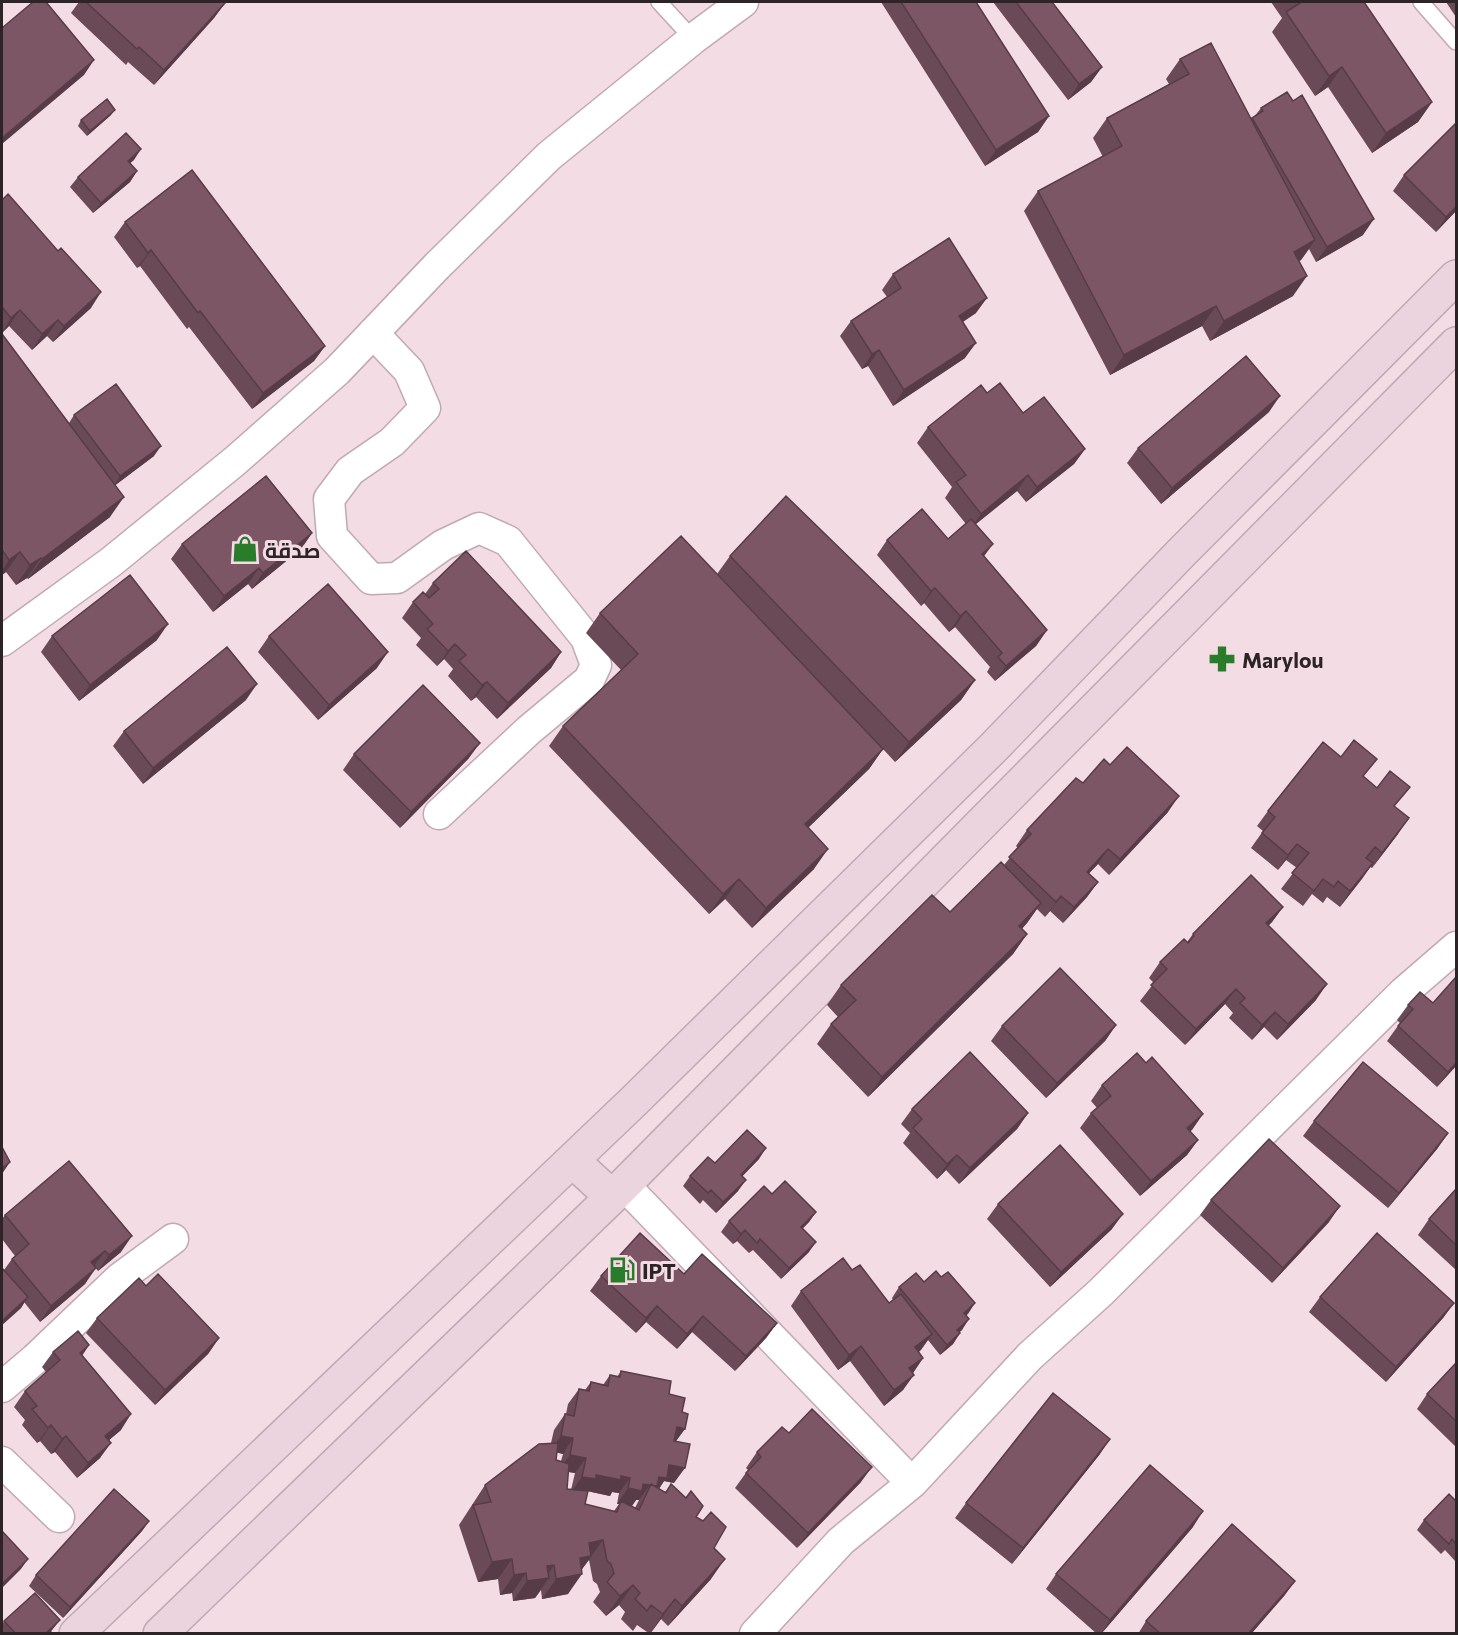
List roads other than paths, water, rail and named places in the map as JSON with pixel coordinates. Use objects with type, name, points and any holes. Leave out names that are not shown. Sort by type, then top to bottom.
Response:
[{"type":"street","points":[[2,641],[111,562],[235,461],[337,371],[437,266],[549,156],[693,39],[743,2]]},
{"type":"street","points":[[76,1634],[573,1161],[994,747],[1456,276]]},
{"type":"street","points":[[374,333],[409,371],[425,408],[392,442],[350,471],[329,500],[332,536],[371,579],[397,578],[443,545],[479,528],[508,542],[586,638],[596,665],[589,680],[529,730],[439,814]]},
{"type":"street","points":[[160,1634],[618,1191],[1456,344]]},
{"type":"street","points":[[994,747],[1027,778]]},
{"type":"street","points":[[755,1634],[841,1541],[912,1483],[1030,1356],[1101,1293],[1404,992],[1456,947]]},
{"type":"street","points":[[573,1161],[618,1191],[912,1483]]},
{"type":"street","points":[[2,1387],[35,1359],[120,1278],[173,1239]]},
{"type":"street","points":[[2,1462],[59,1517]]},
{"type":"lane","points":[[659,2],[693,39]]},
{"type":"lane","points":[[1421,2],[1456,42]]},
{"type":"place","name":"صدقة","points":[[245,549]]},
{"type":"place","name":"Marylou","points":[[1222,659]]},
{"type":"place","name":"IPT","points":[[622,1270]]}]
